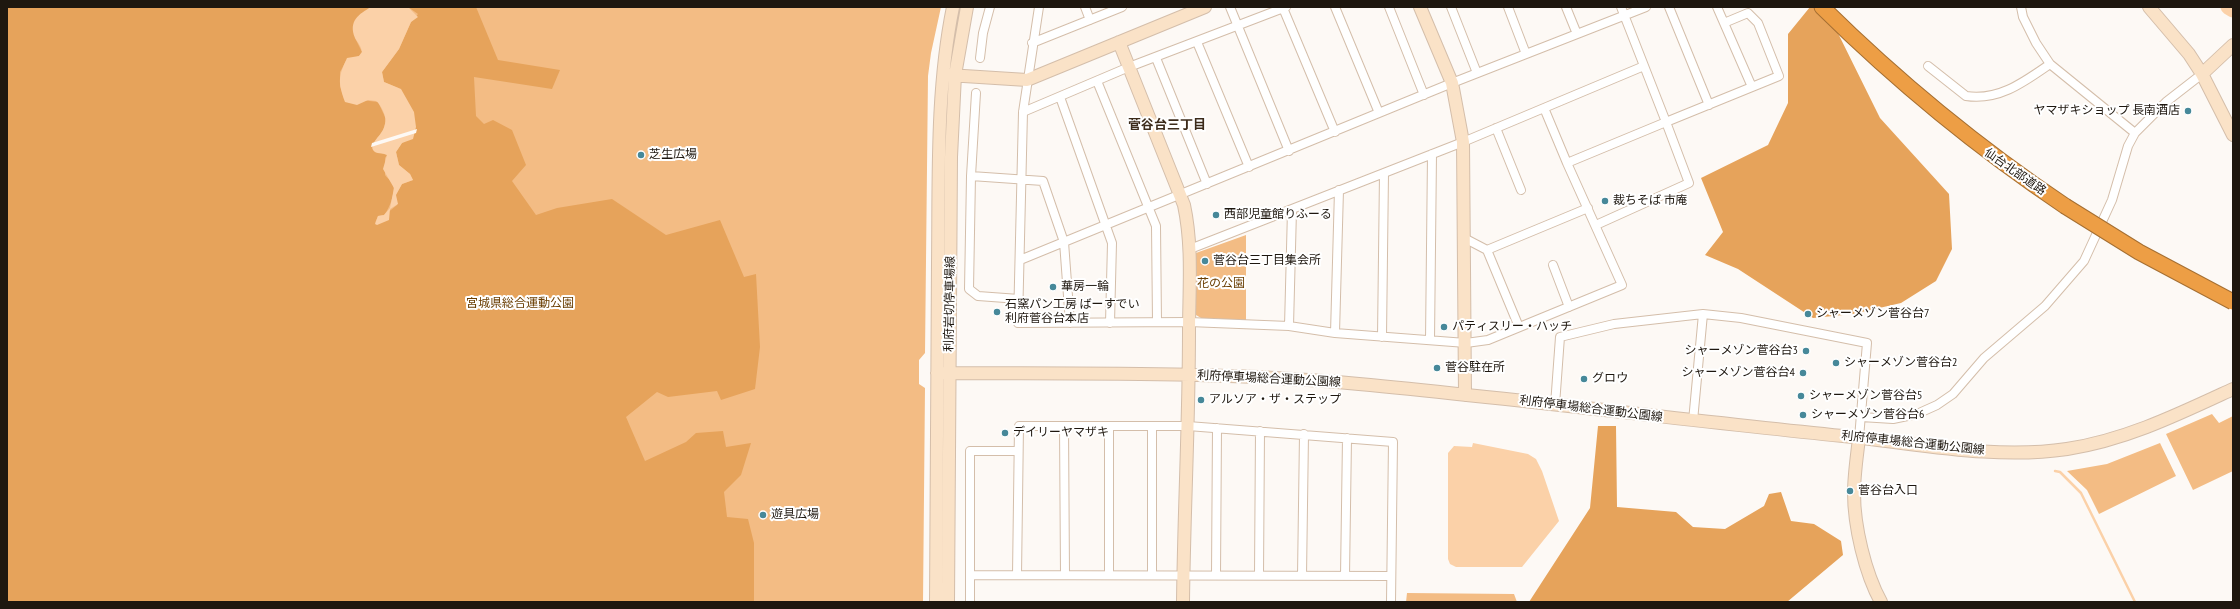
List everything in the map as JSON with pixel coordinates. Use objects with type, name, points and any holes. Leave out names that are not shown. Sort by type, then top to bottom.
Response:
[{"type":"highway","name":"仙台北部道路","points":[[1822,7],[1898,79],[1957,129],[2065,206],[2139,252],[2233,302]]},
{"type":"main road","name":"利府岩切停車場線","points":[[936,602],[937,372],[942,74],[946,39],[953,7]]},
{"type":"main road","name":"利府岩切停車場線","points":[[948,602],[952,157],[955,75],[967,7]]},
{"type":"main road","points":[[942,74],[1027,80],[1205,7]]},
{"type":"main road","points":[[1420,7],[1452,83],[1463,142],[1466,343],[1465,395]]},
{"type":"main road","points":[[2149,7],[2189,54],[2202,74],[2233,135]]},
{"type":"main road","points":[[1119,42],[1180,195],[1188,222],[1190,249],[1189,375],[1183,602]]},
{"type":"main road","points":[[2202,74],[2233,45]]},
{"type":"main road","name":"利府停車場総合運動公園線","points":[[937,372],[1189,375],[1298,379],[1465,395],[1693,421],[1977,450],[2037,452],[2064,450],[2122,437],[2156,425],[2233,389]]},
{"type":"main road","points":[[1859,438],[1854,501],[1866,562],[1874,589],[1881,602]]},
{"type":"street","points":[[980,58],[983,33],[990,7]]},
{"type":"street","points":[[1039,7],[1032,43],[1023,112],[1018,323],[1189,322],[1290,326],[1335,333],[1466,343],[1488,340],[1622,286],[1544,108]]},
{"type":"street","points":[[1085,7],[1090,20]]},
{"type":"street","points":[[1032,43],[1122,7]]},
{"type":"street","points":[[1230,7],[1289,150]]},
{"type":"street","points":[[1335,7],[1379,113]]},
{"type":"street","points":[[1389,7],[1424,95]]},
{"type":"street","points":[[1451,7],[1478,73]]},
{"type":"street","points":[[1508,7],[1526,54]]},
{"type":"street","points":[[1566,7],[1576,34]]},
{"type":"street","points":[[1596,225],[1689,183],[1621,7]]},
{"type":"street","points":[[1020,260],[1452,83],[1646,7]]},
{"type":"street","points":[[1669,7],[1708,105]]},
{"type":"street","points":[[1717,7],[1752,87]]},
{"type":"street","points":[[2021,7],[2023,17],[2036,43],[2050,64],[2135,133]]},
{"type":"street","points":[[1023,112],[1097,82],[1129,67],[1284,8],[1335,132]]},
{"type":"street","points":[[1568,163],[1778,76],[1758,23],[1748,13],[1724,23]]},
{"type":"street","points":[[1198,42],[1249,167]]},
{"type":"street","points":[[1156,58],[1207,184]]},
{"type":"street","points":[[1928,66],[1966,96],[1973,98],[2005,93],[2050,64]]},
{"type":"street","points":[[1190,249],[1463,142],[1644,66]]},
{"type":"street","points":[[1861,417],[1893,419],[1917,414],[1937,405],[1953,394],[1984,358],[2044,306],[2084,261],[2112,200],[2128,146],[2135,133],[2166,102],[2202,74]]},
{"type":"street","points":[[1097,82],[1156,226],[1157,322]]},
{"type":"street","points":[[976,93],[971,176],[969,289],[978,296],[1019,299]]},
{"type":"street","points":[[1060,97],[1112,242],[1110,322]]},
{"type":"street","points":[[1496,128],[1521,190]]},
{"type":"street","points":[[1430,340],[1432,154]]},
{"type":"street","points":[[1382,337],[1384,173]]},
{"type":"street","points":[[971,176],[1021,178],[1043,181],[1064,242],[1070,322]]},
{"type":"street","points":[[1335,333],[1339,190]]},
{"type":"street","points":[[1487,250],[1588,208]]},
{"type":"street","points":[[1290,326],[1292,210]]},
{"type":"street","points":[[1464,238],[1487,250],[1519,327]]},
{"type":"street","points":[[1553,265],[1570,307]]},
{"type":"street","points":[[1693,421],[1703,314]]},
{"type":"street","points":[[1555,405],[1560,337],[1614,324],[1703,314],[1741,318],[1866,343],[1859,438]]},
{"type":"street","points":[[1017,575],[1018,426],[1188,426],[1304,434],[1393,442],[1391,602]]},
{"type":"street","points":[[1064,426],[1064,575]]},
{"type":"street","points":[[1109,426],[1109,575]]},
{"type":"street","points":[[1152,426],[1152,575]]},
{"type":"street","points":[[1216,575],[1217,428]]},
{"type":"street","points":[[1259,575],[1260,431]]},
{"type":"street","points":[[1302,576],[1304,434]]},
{"type":"street","points":[[1345,576],[1347,438]]},
{"type":"street","points":[[970,602],[970,451],[1018,451]]},
{"type":"street","points":[[970,575],[1391,576]]},
{"type":"green space","points":[[7,7],[371,7],[355,38],[362,52],[359,56],[346,61],[340,72],[340,86],[344,98],[378,102],[386,119],[383,132],[377,138],[381,153],[387,155],[385,158],[385,175],[391,181],[394,192],[386,213],[378,216],[375,223],[397,205],[395,196],[402,184],[413,180],[410,174],[399,165],[396,152],[402,143],[407,140],[398,88],[384,82],[382,72],[399,49],[411,22],[418,14],[408,7],[476,7],[498,60],[560,70],[552,89],[474,77],[476,116],[484,124],[493,120],[512,130],[526,165],[512,181],[536,215],[557,208],[612,199],[666,235],[720,220],[744,277],[756,274],[760,347],[755,389],[721,400],[717,391],[668,397],[657,392],[626,417],[645,461],[686,442],[696,433],[723,431],[726,447],[751,443],[741,475],[724,492],[727,517],[748,519],[754,543],[754,602],[7,602]]},
{"type":"green space","name":"宮城県総合運動公園","points":[[99,7],[941,7],[931,53],[928,76],[925,353],[919,360],[919,384],[925,388],[923,602],[323,602]]},
{"type":"green space","points":[[1810,7],[1825,7],[1880,118],[1949,194],[1952,249],[1936,281],[1901,303],[1853,314],[1813,318],[1738,269],[1705,255],[1723,232],[1701,178],[1768,145],[1788,103],[1788,34]]},
{"type":"green space","name":"花の公園","points":[[1246,235],[1246,320],[1201,318],[1196,315],[1196,253]]},
{"type":"green space","points":[[2212,414],[2219,423],[2233,416],[2233,471],[2193,490],[2166,434]]},
{"type":"green space","points":[[1598,426],[1616,426],[1617,507],[1676,512],[1693,527],[1725,529],[1764,506],[1769,494],[1781,492],[1791,521],[1814,524],[1841,541],[1843,555],[1787,602],[1529,602],[1590,508]]},
{"type":"green space","points":[[2160,443],[2176,476],[2099,514],[2087,490],[2067,471],[2107,464]]},
{"type":"green space","points":[[1407,593],[1514,594],[1517,602],[1406,602]]},
{"type":"shaded area","points":[[371,7],[408,7],[418,17],[411,22],[399,49],[382,72],[384,82],[401,89],[414,112],[416,127],[413,139],[402,143],[396,152],[399,165],[410,174],[413,180],[402,184],[396,195],[398,204],[390,209],[389,220],[377,225],[375,224],[378,216],[384,215],[390,208],[394,188],[383,169],[387,155],[374,152],[372,146],[383,130],[385,118],[383,111],[376,101],[368,100],[357,105],[345,102],[340,84],[342,70],[347,58],[359,56],[362,52],[353,32],[354,23],[362,12]]},
{"type":"shaded area","points":[[1473,443],[1528,454],[1536,459],[1542,471],[1559,521],[1522,567],[1456,567],[1450,564],[1448,559],[1448,453],[1454,446],[1472,447]]},
{"type":"pier","points":[[417,129],[416,133],[371,147],[372,143]]},
{"type":"waterway","points":[[2228,7],[2233,10]]},
{"type":"waterway","points":[[2055,471],[2060,472],[2081,493],[2135,602]]},
{"type":"place","name":"ヤマザキショップ 長南酒店","points":[[2188,111]]},
{"type":"place","name":"芝生広場","points":[[641,155]]},
{"type":"place","name":"裁ちそば 市庵","points":[[1605,201]]},
{"type":"place","name":"西部児童館りふーる","points":[[1216,215]]},
{"type":"place","name":"菅谷台三丁目集会所","points":[[1205,261]]},
{"type":"place","name":"華房一輪","points":[[1053,287]]},
{"type":"place","name":"石窯パン工房 ばーすでい 利府菅谷台本店","points":[[997,312]]},
{"type":"place","name":"シャーメゾン菅谷台7","points":[[1808,314]]},
{"type":"place","name":"パティスリー・ハッチ","points":[[1444,327]]},
{"type":"place","name":"シャーメゾン菅谷台3","points":[[1806,351]]},
{"type":"place","name":"シャーメゾン菅谷台2","points":[[1836,363]]},
{"type":"place","name":"菅谷駐在所","points":[[1437,368]]},
{"type":"place","name":"シャーメゾン菅谷台4","points":[[1803,373]]},
{"type":"place","name":"グロウ","points":[[1584,379]]},
{"type":"place","name":"シャーメゾン菅谷台5","points":[[1801,396]]},
{"type":"place","name":"アルソア・ザ・ステップ","points":[[1201,400]]},
{"type":"place","name":"シャーメゾン菅谷台6","points":[[1803,415]]},
{"type":"place","name":"デイリーヤマザキ","points":[[1005,433]]},
{"type":"place","name":"菅谷台入口","points":[[1850,491]]},
{"type":"place","name":"遊具広場","points":[[763,515]]},
{"type":"district","name":"菅谷台三丁目","points":[[1167,125]]}]
